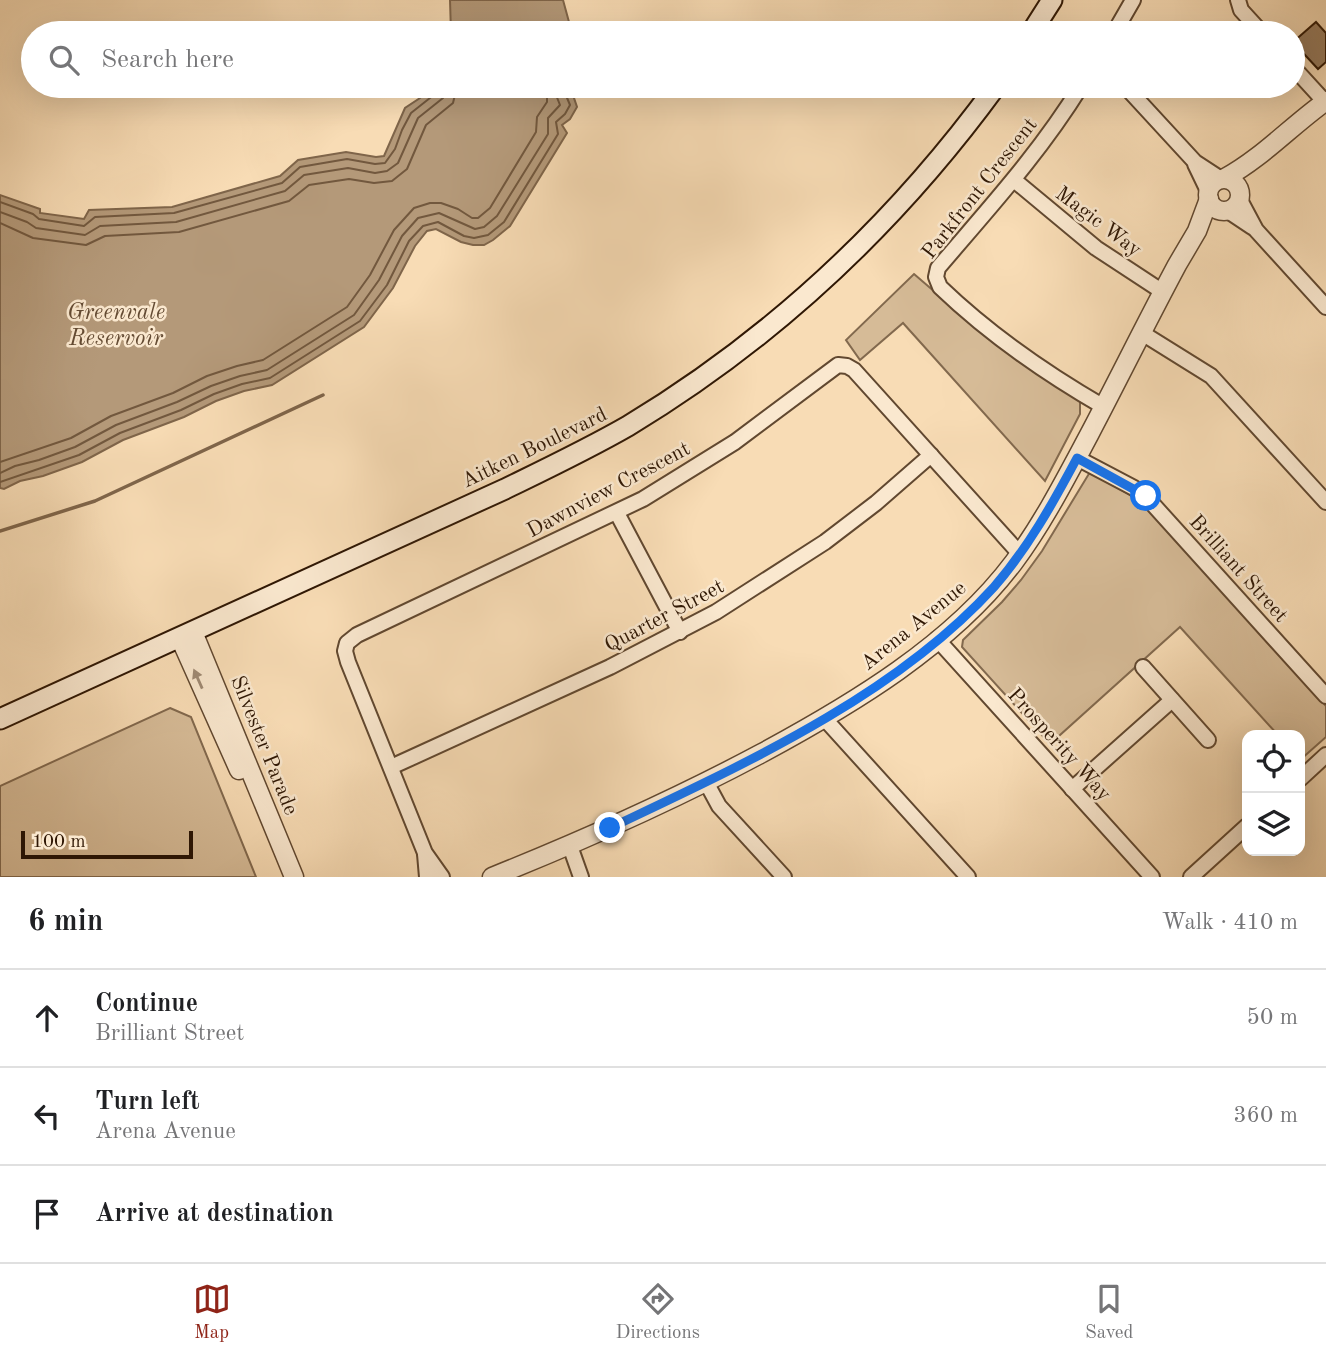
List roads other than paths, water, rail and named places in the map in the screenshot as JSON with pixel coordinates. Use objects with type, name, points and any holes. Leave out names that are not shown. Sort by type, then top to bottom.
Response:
[{"type":"main road","points":[[1039,21],[1052,0]]},
{"type":"main road","name":"Aitken Boulevard","points":[[0,719],[583,451],[693,384],[795,306],[867,239],[932,169],[987,98]]},
{"type":"street","points":[[1121,21],[1133,0]]},
{"type":"street","points":[[1238,0],[1241,10],[1251,21]]},
{"type":"street","points":[[1305,80],[1325,102]]},
{"type":"street","name":"Parkfront Crescent","points":[[1074,98],[1014,180],[938,268],[936,281],[950,297],[1017,352],[1104,407]]},
{"type":"street","points":[[1136,98],[1323,299]]},
{"type":"street","name":"Arena Avenue","points":[[492,877],[569,846],[706,782],[824,718],[879,683],[937,639],[981,600],[1020,554],[1053,503],[1163,292],[1198,231],[1224,195],[1254,161],[1289,129],[1325,102]]},
{"type":"street","name":"Magic Way","points":[[1014,180],[1096,248],[1163,292]]},
{"type":"street","points":[[1142,333],[1211,376],[1326,502]]},
{"type":"street","name":"Dawnview Crescent","points":[[442,877],[425,853],[346,655],[349,640],[617,513],[705,462],[838,365],[854,370],[1020,554]]},
{"type":"street","name":"Quarter Street","points":[[391,767],[610,667],[742,597],[825,542],[876,503],[931,455]]},
{"type":"street","name":"Brilliant Street","points":[[1077,458],[1146,496],[1326,696]]},
{"type":"street","points":[[617,513],[680,632]]},
{"type":"street","name":"Silvester Parade","points":[[187,635],[282,877]]},
{"type":"street","name":"Silvester Parade","points":[[187,635],[294,877]]},
{"type":"street","name":"Prosperity Way","points":[[937,639],[1152,877]]},
{"type":"street","points":[[1143,667],[1208,740]]},
{"type":"street","points":[[1072,789],[1172,700]]},
{"type":"street","points":[[824,718],[968,877]]},
{"type":"street","points":[[1305,774],[1326,755]]},
{"type":"street","points":[[706,782],[719,806],[784,877]]},
{"type":"street","points":[[1191,877],[1242,831]]},
{"type":"street","points":[[569,846],[582,877]]},
{"type":"street","name":"Dawnview Crescent","points":[[425,853],[427,877]]},
{"type":"water","points":[[450,0],[563,0],[569,21],[451,21]]},
{"type":"water","name":"Greenvale Reservoir","points":[[420,98],[574,98],[577,107],[570,119],[562,125],[567,133],[510,226],[484,245],[461,242],[436,229],[427,231],[415,246],[393,288],[364,327],[272,385],[216,401],[184,417],[123,440],[82,462],[20,481],[4,489],[0,488],[0,195],[40,209],[40,213],[84,219],[89,210],[172,207],[280,176],[298,160],[346,152],[384,156],[405,108]]},
{"type":"waterway","points":[[0,531],[95,501],[323,395]]}]
